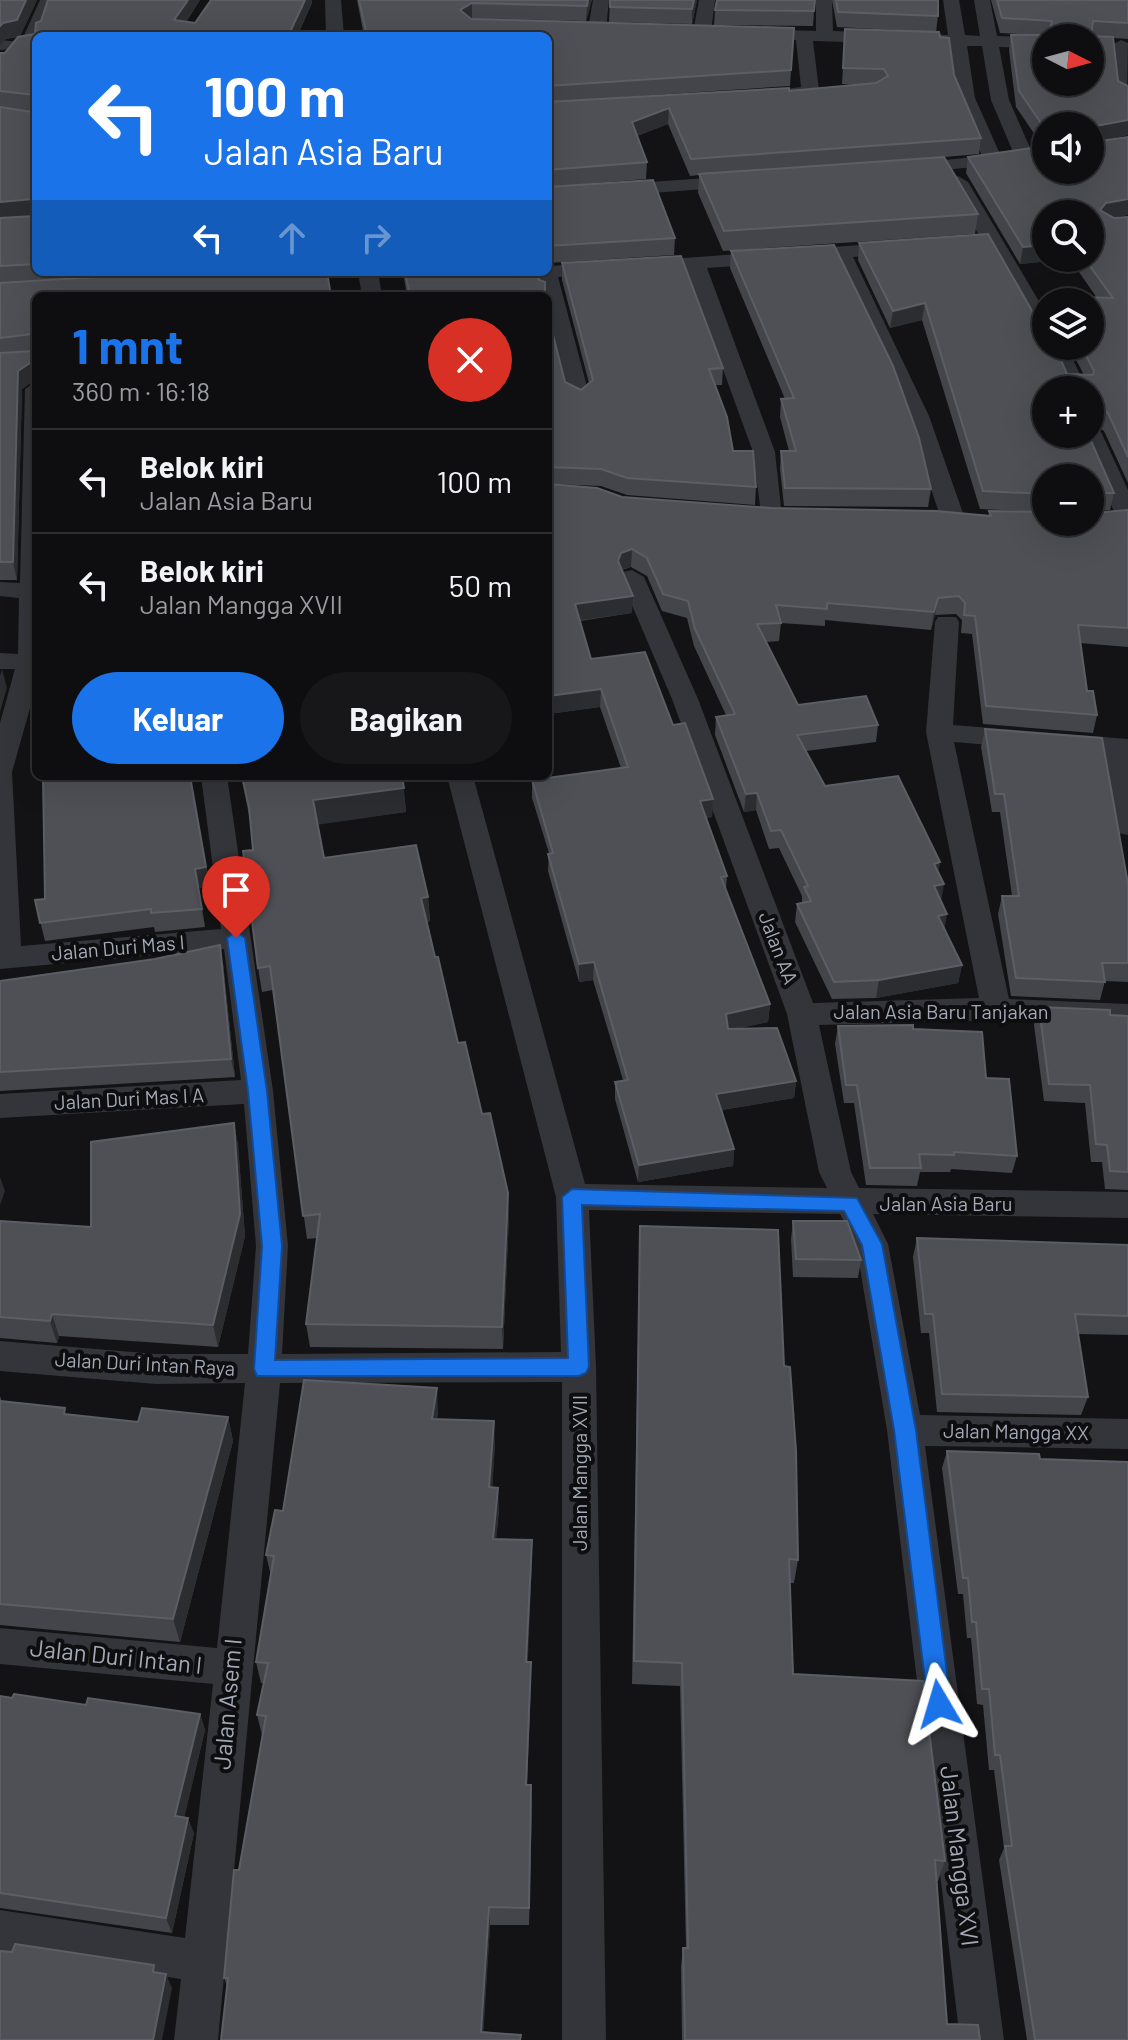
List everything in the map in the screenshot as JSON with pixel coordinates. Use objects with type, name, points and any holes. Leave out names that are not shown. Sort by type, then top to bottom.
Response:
[{"type":"street","points":[[0,63],[20,44],[48,0]]},
{"type":"street","points":[[333,0],[335,32]]},
{"type":"street","points":[[597,29],[601,0]]},
{"type":"street","points":[[707,0],[709,32],[1032,43]]},
{"type":"street","points":[[824,0],[825,36]]},
{"type":"street","points":[[951,0],[955,42],[966,98],[994,161]]},
{"type":"street","points":[[982,0],[1000,100],[1024,157]]},
{"type":"street","points":[[804,35],[807,93]]},
{"type":"street","points":[[1118,45],[1126,73],[1127,97]]},
{"type":"street","points":[[753,97],[834,92]]},
{"type":"street","points":[[895,171],[1032,156]]},
{"type":"street","points":[[949,167],[1032,307]]},
{"type":"street","points":[[552,195],[753,180]]},
{"type":"street","points":[[963,244],[993,242]]},
{"type":"street","points":[[552,272],[917,247]]},
{"type":"street","points":[[841,253],[907,385],[936,456],[953,519]]},
{"type":"street","points":[[695,264],[764,452],[770,516]]},
{"type":"street","points":[[552,295],[579,398]]},
{"type":"street","points":[[1097,448],[1128,518],[1104,521]]},
{"type":"street","points":[[740,514],[797,516]]},
{"type":"street","points":[[924,517],[984,520]]},
{"type":"street","points":[[32,551],[32,626]]},
{"type":"street","name":"Jalan AA","points":[[632,577],[685,699],[802,1014],[835,1172],[850,1203]]},
{"type":"street","points":[[0,589],[31,591]]},
{"type":"street","points":[[947,622],[939,732],[996,1009]]},
{"type":"street","points":[[0,661],[32,662]]},
{"type":"street","points":[[4,958],[0,772],[32,665]]},
{"type":"street","points":[[939,732],[1120,748],[1128,826]]},
{"type":"street","points":[[215,780],[258,1091],[272,1246],[264,1369]]},
{"type":"street","name":"Jalan Mangga XVII","points":[[461,780],[572,1197],[579,1367],[584,2040]]},
{"type":"street","name":"Jalan Duri Mas I","points":[[4,958],[236,938]]},
{"type":"street","name":"Jalan Asia Baru Tanjakan","points":[[802,1014],[996,1009],[1128,1015]]},
{"type":"street","name":"Jalan Duri Mas I A","points":[[0,1106],[258,1091]]},
{"type":"street","name":"Jalan Asia Baru","points":[[572,1197],[1128,1205]]},
{"type":"street","name":"Jalan Mangga XVI","points":[[850,1203],[872,1244],[905,1430],[982,2040]]},
{"type":"street","name":"Jalan Duri Intan Raya","points":[[0,1356],[156,1369],[579,1367]]},
{"type":"street","name":"Jalan Asem I","points":[[196,2040],[231,1668],[264,1369]]},
{"type":"street","name":"Jalan Mangga XX","points":[[905,1430],[1128,1434]]},
{"type":"street","name":"Jalan Duri Intan I","points":[[0,1646],[231,1668]]},
{"type":"street","points":[[0,1931],[205,1962]]},
{"type":"building","points":[[0,0],[26,0],[17,20],[0,26]]},
{"type":"building","points":[[48,0],[188,0],[174,20],[195,23],[211,0],[305,0],[290,32],[35,32],[36,23],[41,21]]},
{"type":"building","points":[[359,0],[588,0],[587,6],[472,3],[460,10],[471,19],[794,28],[791,70],[552,86],[552,32],[366,32]]},
{"type":"building","points":[[610,0],[694,0],[692,9],[610,7]]},
{"type":"building","points":[[717,0],[815,0],[814,11],[715,10]]},
{"type":"building","points":[[836,0],[938,0],[938,16],[838,12]]},
{"type":"building","points":[[997,0],[1128,0],[1128,23],[1093,21],[1093,24],[1051,24],[1052,21],[1002,18]]},
{"type":"building","points":[[845,29],[939,32],[940,37],[949,38],[954,75],[981,138],[691,159],[669,108],[632,122],[647,162],[552,170],[552,102],[789,88],[789,91],[876,83],[888,76],[884,69],[843,68]]},
{"type":"building","points":[[32,35],[32,95],[0,91],[0,53],[5,53],[18,37]]},
{"type":"building","points":[[1011,35],[1032,35],[1032,96],[1104,96],[1104,37],[1113,37],[1118,81],[1128,86],[1128,120],[1104,124],[1104,112],[1033,112],[1019,91]]},
{"type":"building","points":[[0,107],[32,112],[32,199],[0,202]]},
{"type":"building","points":[[1128,137],[1128,199],[1104,205],[1104,200],[1032,200],[1032,246],[1023,247],[968,157],[1032,148],[1032,184],[1104,184],[1104,141]]},
{"type":"building","points":[[944,157],[978,214],[724,231],[699,174]]},
{"type":"building","points":[[653,180],[675,238],[552,246],[552,187]]},
{"type":"building","points":[[1104,212],[1114,218],[1128,217],[1128,457],[1108,413],[1104,411],[1104,376],[1032,376],[1032,448],[1094,448],[1101,464],[1032,464],[1032,493],[983,491],[925,303],[893,311],[859,243],[988,234],[1032,311],[1032,360],[1061,360],[1067,374],[1093,375],[1088,360],[1104,360],[1104,298],[1113,298],[1094,272],[1104,272]]},
{"type":"building","points":[[32,216],[32,264],[0,266],[0,218]]},
{"type":"building","points":[[834,245],[893,366],[919,438],[931,489],[785,488],[781,451],[796,451],[781,399],[794,398],[731,251]]},
{"type":"building","points":[[681,256],[723,368],[709,369],[727,417],[733,451],[753,451],[756,487],[627,478],[601,469],[552,467],[552,331],[565,382],[581,390],[593,380],[562,263]]},
{"type":"building","points":[[113,276],[328,276],[330,292],[32,292],[32,334],[0,338],[0,283]]},
{"type":"building","points":[[406,276],[538,276],[545,282],[545,292],[409,292]]},
{"type":"building","points":[[32,351],[32,362],[18,371],[13,562],[0,562],[0,353]]},
{"type":"building","points":[[1104,470],[1114,493],[1104,493]]},
{"type":"building","points":[[552,484],[597,488],[622,497],[771,508],[936,511],[991,516],[989,511],[1032,512],[1032,536],[1104,536],[1104,512],[1128,510],[1128,628],[1078,625],[1087,691],[1093,691],[1097,715],[986,706],[975,616],[964,615],[965,603],[959,596],[938,598],[934,612],[827,603],[827,609],[776,605],[781,623],[757,624],[798,705],[866,696],[878,725],[797,735],[825,786],[898,776],[940,862],[934,864],[944,884],[934,886],[947,914],[938,916],[962,965],[879,980],[834,982],[797,904],[811,901],[804,887],[808,886],[781,830],[771,831],[757,793],[746,794],[716,717],[735,714],[695,629],[688,601],[663,594],[647,558],[632,549],[621,553],[618,561],[633,596],[575,604],[591,659],[645,652],[673,725],[685,723],[713,799],[700,801],[727,876],[721,877],[770,1004],[726,1014],[728,1029],[777,1028],[796,1081],[716,1094],[734,1149],[639,1165],[615,1082],[628,1080],[594,962],[579,964],[548,854],[553,853],[532,780],[552,780],[552,777],[628,767],[601,689],[552,695]]},
{"type":"building","points":[[985,729],[1102,738],[1128,884],[1128,963],[1102,963],[1105,982],[1016,978],[1002,896],[1019,896],[1004,794],[995,794]]},
{"type":"building","points":[[43,780],[191,780],[206,867],[195,869],[202,909],[151,913],[151,909],[40,923],[35,900],[45,899]]},
{"type":"building","points":[[243,780],[403,780],[404,788],[313,800],[324,858],[416,845],[428,897],[421,898],[435,957],[438,957],[458,1043],[465,1042],[482,1114],[490,1113],[508,1193],[502,1327],[306,1324],[320,1214],[303,1216],[270,966],[258,968],[243,851],[253,850]]},
{"type":"building","points":[[220,945],[231,1059],[0,1072],[0,981],[155,959]]},
{"type":"building","points":[[1039,1007],[1110,1010],[1110,1015],[1128,1016],[1128,1172],[1110,1171],[1107,1145],[1096,1144],[1090,1085],[1049,1084]]},
{"type":"building","points":[[913,1025],[913,1029],[982,1032],[986,1078],[1009,1079],[1017,1156],[954,1152],[954,1155],[919,1154],[921,1168],[870,1168],[857,1085],[846,1085],[838,1026]]},
{"type":"building","points":[[234,1123],[240,1214],[213,1325],[52,1314],[50,1321],[0,1317],[0,1221],[91,1227],[91,1142]]},
{"type":"building","points":[[793,1221],[847,1221],[861,1260],[796,1259]]},
{"type":"building","points":[[640,1226],[778,1230],[784,1366],[790,1367],[796,1451],[798,1560],[789,1559],[793,1674],[923,1681],[945,1861],[935,1860],[947,2024],[978,2025],[980,2040],[685,2040],[683,1948],[688,1948],[682,1663],[634,1661]]},
{"type":"building","points":[[917,1238],[1128,1245],[1128,1316],[1075,1314],[1088,1397],[942,1394],[933,1314],[925,1314]]},
{"type":"building","points":[[304,1380],[437,1388],[432,1419],[494,1421],[489,1487],[498,1488],[493,1539],[532,1540],[526,1662],[531,1662],[526,1785],[531,1785],[529,1908],[489,1907],[481,2032],[521,2035],[520,2040],[221,2040],[234,1870],[239,1870],[266,1716],[257,1715],[268,1663],[256,1662],[274,1556],[266,1555],[275,1510],[283,1511]]},
{"type":"building","points":[[0,1401],[65,1408],[64,1414],[138,1422],[142,1408],[228,1417],[173,1619],[0,1604]]},
{"type":"building","points":[[947,1451],[1039,1454],[1040,1459],[1128,1462],[1128,2040],[1035,2040],[1005,1846],[1012,1846],[1000,1755],[995,1755],[989,1689],[982,1689],[976,1622],[972,1622],[968,1578],[963,1578]]},
{"type":"building","points":[[14,1694],[86,1705],[88,1698],[200,1714],[175,1816],[188,1818],[166,1918],[0,1893],[0,1696],[12,1698]]},
{"type":"building","points":[[15,1944],[154,1965],[153,1972],[166,1974],[153,2040],[0,2040],[0,1951],[12,1952]]},
{"type":"route","points":[[236,938],[258,1091],[272,1246],[264,1369],[543,1370],[579,1367],[572,1197],[850,1203],[872,1244],[905,1430],[939,1704]]}]
